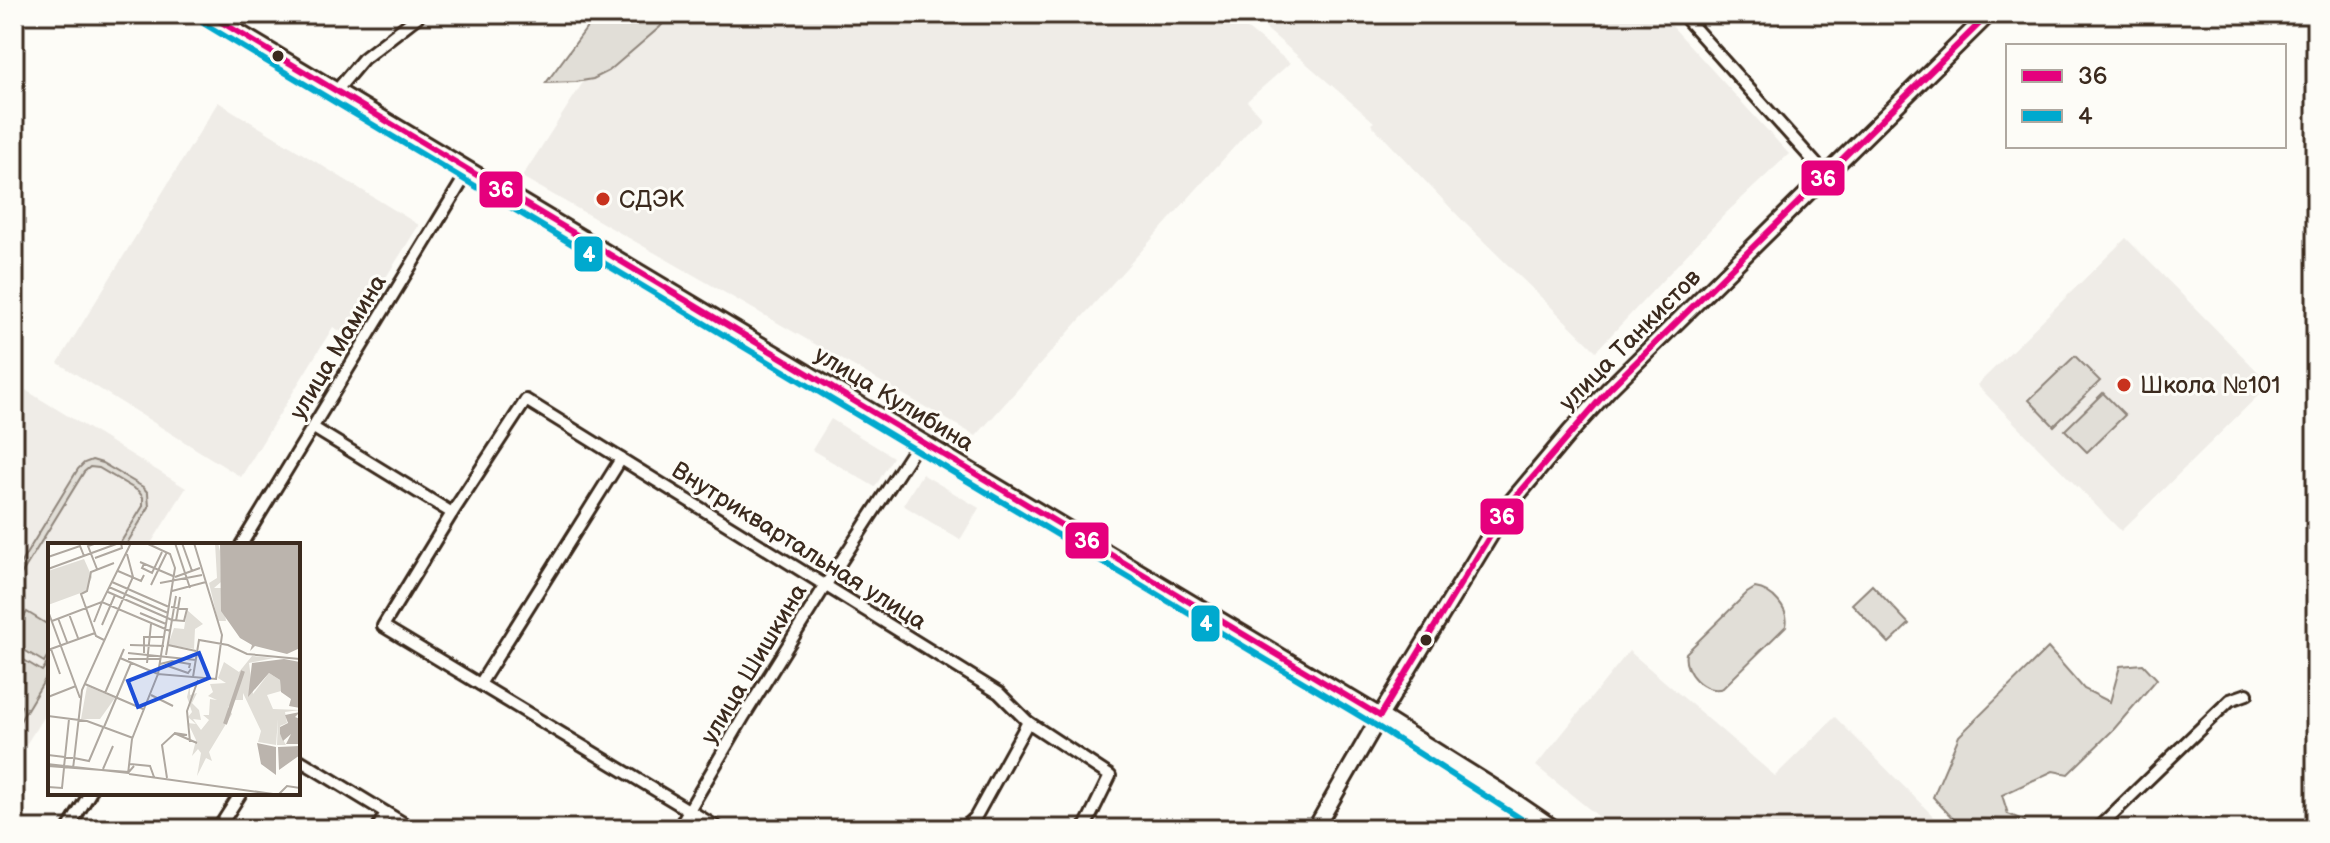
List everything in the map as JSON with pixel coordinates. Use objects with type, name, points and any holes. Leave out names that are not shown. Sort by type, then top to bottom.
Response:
[{"type":"main road","name":"улица Кулибина","points":[[208,14],[1380,716],[1555,829]]},
{"type":"main road","name":"улица Танкистов","points":[[1315,829],[1508,506],[1609,389],[1989,14]]},
{"type":"street","points":[[336,91],[363,59],[421,14]]},
{"type":"street","points":[[1682,14],[1826,175]]},
{"type":"street","name":"улица Мамина","points":[[242,543],[469,170]]},
{"type":"street","name":"Внутриквартальная улица","points":[[720,829],[383,626],[526,400],[999,693],[1028,722],[1110,776],[1084,829]]},
{"type":"street","points":[[312,427],[452,513]]},
{"type":"street","name":"улица Шишкина","points":[[678,829],[744,716],[920,440]]},
{"type":"street","points":[[480,684],[621,459]]},
{"type":"street","points":[[2097,829],[2230,700],[2247,694]]},
{"type":"street","points":[[963,829],[975,818],[1028,722]]},
{"type":"street","points":[[300,760],[413,829]]},
{"type":"street","points":[[68,829],[89,795]]},
{"type":"street","points":[[218,829],[240,795]]},
{"type":"street","points":[[377,829],[386,813]]},
{"type":"shaded area","points":[[597,14],[671,14],[609,71],[593,79],[546,83]]},
{"type":"shaded area","points":[[627,14],[1229,14],[1290,63],[1247,101],[1261,117],[976,436],[522,177]]},
{"type":"shaded area","points":[[1249,14],[1661,14],[1789,154],[1725,214],[1596,351],[1465,223],[1371,124],[1374,122]]},
{"type":"shaded area","points":[[218,102],[419,225],[349,336],[333,327],[241,477],[58,363]]},
{"type":"shaded area","name":"Школа №101","points":[[2126,238],[2270,384],[2121,531],[1977,385]]},
{"type":"shaded area","points":[[2075,356],[2100,381],[2054,426],[2029,400]]},
{"type":"shaded area","points":[[14,383],[186,488],[151,543],[48,543],[48,711],[14,764]]},
{"type":"shaded area","points":[[2103,393],[2125,415],[2087,452],[2065,430]]},
{"type":"shaded area","points":[[831,419],[893,457],[875,487],[812,450]]},
{"type":"shaded area","points":[[92,460],[102,463],[143,487],[148,493],[149,507],[127,543],[120,543],[143,506],[143,497],[99,468],[90,467],[14,586],[14,574],[84,463]]},
{"type":"shaded area","points":[[922,474],[979,508],[960,540],[903,505]]},
{"type":"shaded area","points":[[1872,585],[1909,624],[1889,643],[1852,604]]},
{"type":"shaded area","points":[[1755,588],[1768,593],[1778,602],[1787,620],[1786,626],[1723,688],[1702,685],[1691,674],[1686,653]]},
{"type":"shaded area","points":[[27,612],[48,625],[48,655],[44,662],[14,644],[14,634]]},
{"type":"shaded area","points":[[2048,648],[2084,689],[2110,702],[2120,666],[2143,664],[2157,679],[2114,729],[2068,774],[2053,771],[2002,795],[2008,814],[2025,821],[2023,829],[1954,829],[1958,824],[1933,797],[1959,736]]},
{"type":"shaded area","points":[[1629,651],[1775,776],[1835,717],[1946,829],[1614,829],[1536,766]]},
{"type":"shaded area","points":[[14,654],[42,671],[48,662],[48,674],[14,731],[14,705],[20,709],[21,706],[14,702]]},
{"type":"transit line","name":"36","points":[[208,14],[1380,716]]},
{"type":"transit line","name":"36","points":[[1380,716],[1508,506],[1609,389],[1989,14]]},
{"type":"transit line","name":"4","points":[[203,23],[1375,725],[1537,829]]},
{"type":"place","name":"СДЭК","points":[[603,199]]},
{"type":"place","name":"Школа №101","points":[[2124,385]]}]
